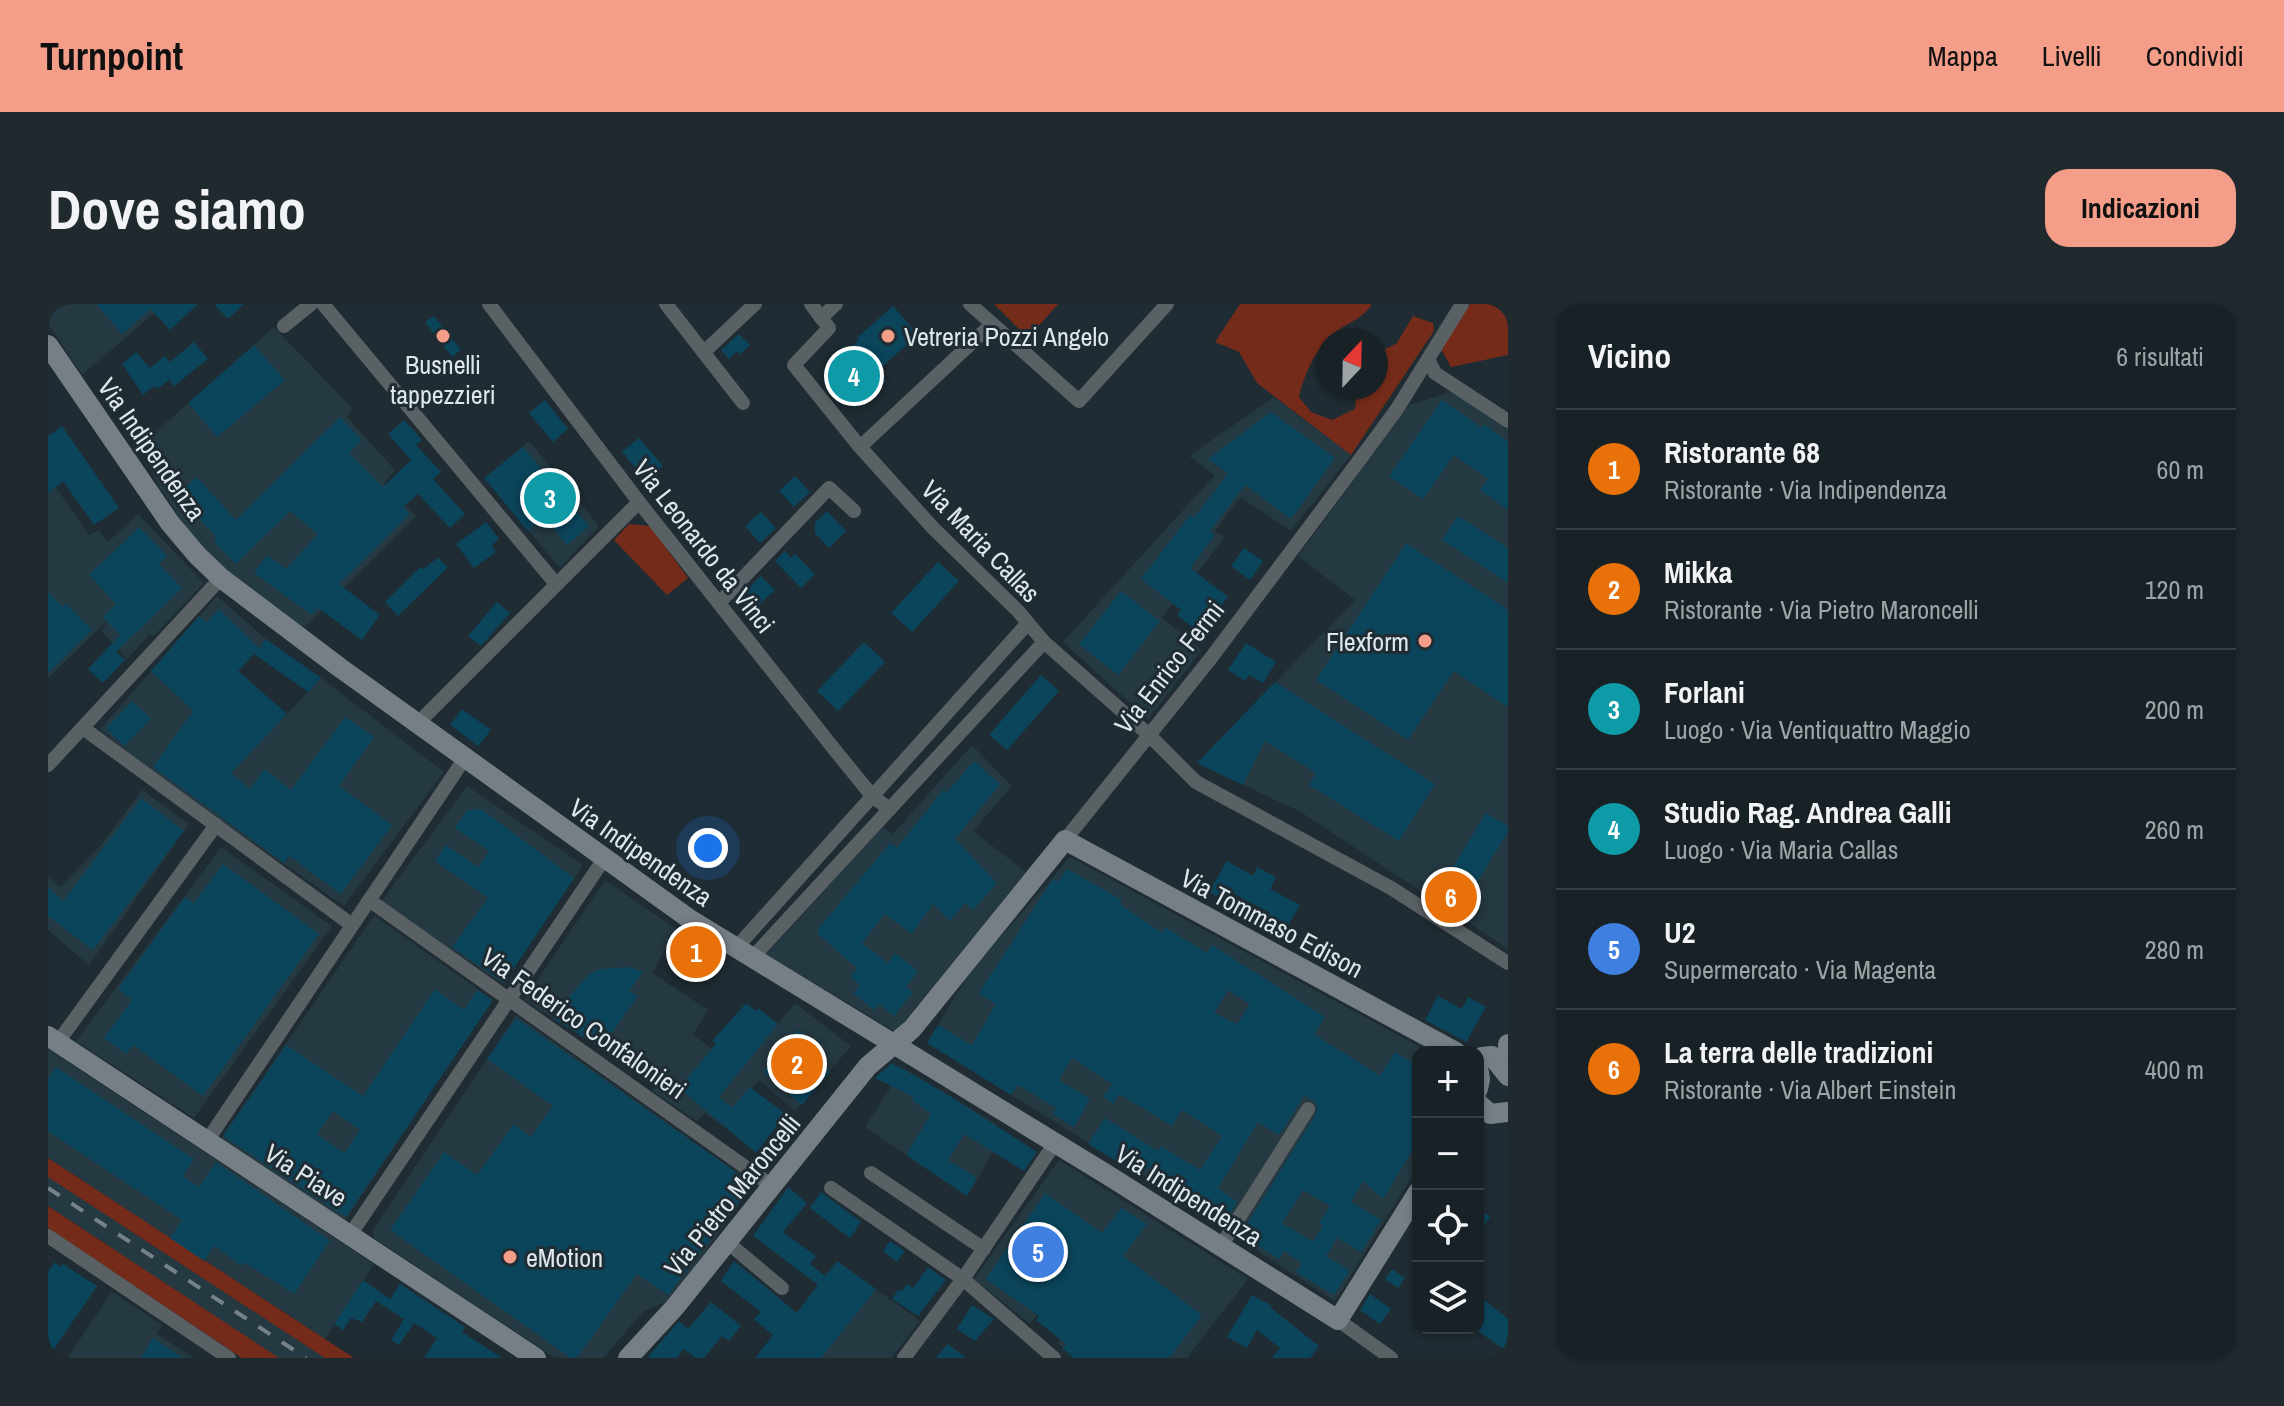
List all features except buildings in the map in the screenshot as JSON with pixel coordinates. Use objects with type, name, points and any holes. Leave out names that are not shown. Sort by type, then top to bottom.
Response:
[{"type":"street","points":[[284,326],[311,304]]},
{"type":"street","points":[[323,304],[556,584]]},
{"type":"street","name":"Via Leonardo da Vinci","points":[[489,304],[639,502],[873,797],[890,809]]},
{"type":"street","points":[[666,304],[743,403]]},
{"type":"street","points":[[704,352],[755,304]]},
{"type":"street","points":[[811,304],[821,318],[836,304]]},
{"type":"street","points":[[970,304],[1079,401],[1167,304]]},
{"type":"street","name":"Via Enrico Fermi","points":[[894,1045],[912,1029],[1211,658],[1397,409],[1462,304]]},
{"type":"street","name":"Via Maria Callas","points":[[821,318],[829,328],[794,365],[860,447],[933,528],[1018,611],[1044,642],[1149,735],[1196,782],[1391,888],[1508,963]]},
{"type":"street","points":[[860,447],[992,324]]},
{"type":"street","name":"Via Indipendenza","points":[[48,345],[170,523],[221,578],[417,724],[679,912],[1338,1320]]},
{"type":"street","points":[[1428,359],[1435,373],[1508,421]]},
{"type":"street","points":[[719,603],[829,488],[854,511]]},
{"type":"street","points":[[417,724],[639,502]]},
{"type":"street","points":[[48,765],[221,578]]},
{"type":"street","points":[[744,953],[873,797],[1027,624]]},
{"type":"street","points":[[744,953],[890,809],[1044,642]]},
{"type":"street","points":[[83,728],[352,925]]},
{"type":"street","points":[[207,1141],[465,758]]},
{"type":"street","points":[[53,1039],[216,825]]},
{"type":"street","name":"Via Tommaso Edison","points":[[1065,840],[1445,1046]]},
{"type":"street","points":[[350,1235],[604,859]]},
{"type":"street","name":"Via Federico Confalonieri","points":[[369,900],[772,1186]]},
{"type":"street","name":"Via Piave","points":[[53,1039],[536,1358]]},
{"type":"street","points":[[1484,1059],[1508,1043]]},
{"type":"street","points":[[1508,1043],[1508,1069]]},
{"type":"street","name":"Via Pietro Maroncelli","points":[[628,1358],[675,1307],[868,1066],[894,1045]]},
{"type":"street","points":[[1484,1061],[1497,1059],[1508,1076]]},
{"type":"street","points":[[1221,1246],[1308,1109]]},
{"type":"street","points":[[904,1358],[963,1279],[1055,1143]]},
{"type":"street","points":[[871,1173],[984,1249]]},
{"type":"street","points":[[831,1188],[963,1279],[1054,1358]]},
{"type":"street","points":[[1391,1358],[1338,1320],[1412,1202]]},
{"type":"street","points":[[48,1236],[229,1358]]},
{"type":"street","points":[[727,1242],[782,1288]]},
{"type":"street","name":"Via Pietro Maroncelli","points":[[616,1358],[675,1307]]},
{"type":"shaded area","points":[[48,304],[165,304],[82,375],[48,323]]},
{"type":"shaded area","points":[[994,304],[1058,304],[1028,338]]},
{"type":"shaded area","points":[[1240,304],[1372,304],[1365,313],[1342,328],[1316,328],[1316,355],[1299,397],[1311,412],[1332,420],[1355,409],[1356,400],[1388,400],[1351,455],[1257,383],[1239,352],[1215,342]]},
{"type":"shaded area","points":[[1470,304],[1508,304],[1508,355],[1451,367],[1441,349]]},
{"type":"shaded area","points":[[1413,316],[1433,323],[1434,331],[1388,400],[1388,348],[1397,343]]},
{"type":"shaded area","points":[[274,327],[353,409],[347,417],[395,470],[384,483],[416,516],[301,631],[200,549],[159,486],[140,446]]},
{"type":"shaded area","points":[[1454,391],[1508,428],[1508,949],[1301,812],[1197,763],[1355,600],[1298,556],[1409,405]]},
{"type":"shaded area","points":[[1274,397],[1351,455],[1291,531],[1240,497],[1215,531],[1225,537],[1162,618],[1202,650],[1148,719],[1063,642],[1215,475],[1189,456]]},
{"type":"shaded area","points":[[529,441],[599,526],[560,568],[484,478]]},
{"type":"shaded area","points":[[48,476],[89,535],[99,530],[108,542],[138,514],[204,583],[155,635],[149,635],[127,659],[102,632],[107,621],[48,678]]},
{"type":"shaded area","points":[[629,524],[650,526],[688,578],[667,595],[614,540]]},
{"type":"shaded area","points":[[217,596],[266,639],[238,672],[287,714],[321,678],[444,772],[344,906],[150,771],[100,729]]},
{"type":"shaded area","points":[[972,745],[1012,786],[973,831],[1026,872],[896,1032],[766,954],[883,827],[893,834]]},
{"type":"shaded area","points":[[467,786],[583,865],[503,984],[381,902]]},
{"type":"shaded area","points":[[142,790],[189,824],[89,965],[48,930],[48,877],[60,887],[100,846]]},
{"type":"shaded area","points":[[221,847],[332,926],[194,1118],[76,1041]]},
{"type":"shaded area","points":[[1070,857],[1418,1046],[1412,1046],[1412,1177],[1335,1301],[1142,1176],[927,1043],[969,973]]},
{"type":"shaded area","points":[[605,880],[676,929],[652,973],[708,1010],[693,1034],[739,1071],[795,1003],[851,1046],[795,1111],[759,1080],[721,1125],[705,1113],[697,1121],[652,1091],[657,1083],[524,1000]]},
{"type":"shaded area","points":[[375,916],[493,1000],[345,1220],[222,1140],[222,1137]]},
{"type":"shaded area","points":[[516,1015],[753,1184],[672,1299],[644,1311],[603,1358],[555,1358],[374,1238],[373,1230]]},
{"type":"shaded area","points":[[48,1049],[374,1264],[325,1339],[48,1158]]},
{"type":"shaded area","points":[[903,1068],[996,1124],[1004,1134],[967,1196],[865,1127]]},
{"type":"shaded area","points":[[48,1158],[354,1358],[325,1358],[48,1177]]},
{"type":"shaded area","points":[[1059,1160],[1248,1279],[1187,1358],[1074,1358],[1058,1343],[1083,1309],[1057,1288],[1030,1324],[974,1279]]},
{"type":"shaded area","points":[[48,1177],[325,1358],[279,1358],[48,1206]]},
{"type":"shaded area","points":[[48,1206],[279,1358],[242,1358],[48,1228]]},
{"type":"shaded area","points":[[837,1261],[920,1321],[891,1358],[755,1358],[783,1330]]},
{"type":"shaded area","points":[[112,1292],[162,1325],[157,1334],[194,1358],[67,1358]]},
{"type":"railway","points":[[48,1188],[306,1358]]},
{"type":"place","name":"Busnelli tappezzieri","points":[[443,336]]},
{"type":"place","name":"Vetreria Pozzi Angelo","points":[[888,336]]},
{"type":"place","name":"Studio Rag. Andrea Galli","points":[[854,376]]},
{"type":"place","name":"Forlani","points":[[550,498]]},
{"type":"place","name":"Flexform","points":[[1425,641]]},
{"type":"place","name":"La terra delle tradizioni","points":[[1451,897]]},
{"type":"place","name":"Ristorante 68","points":[[696,952]]},
{"type":"place","name":"Mikka","points":[[797,1064]]},
{"type":"place","name":"U2","points":[[1038,1252]]},
{"type":"place","name":"eMotion","points":[[510,1257]]}]
